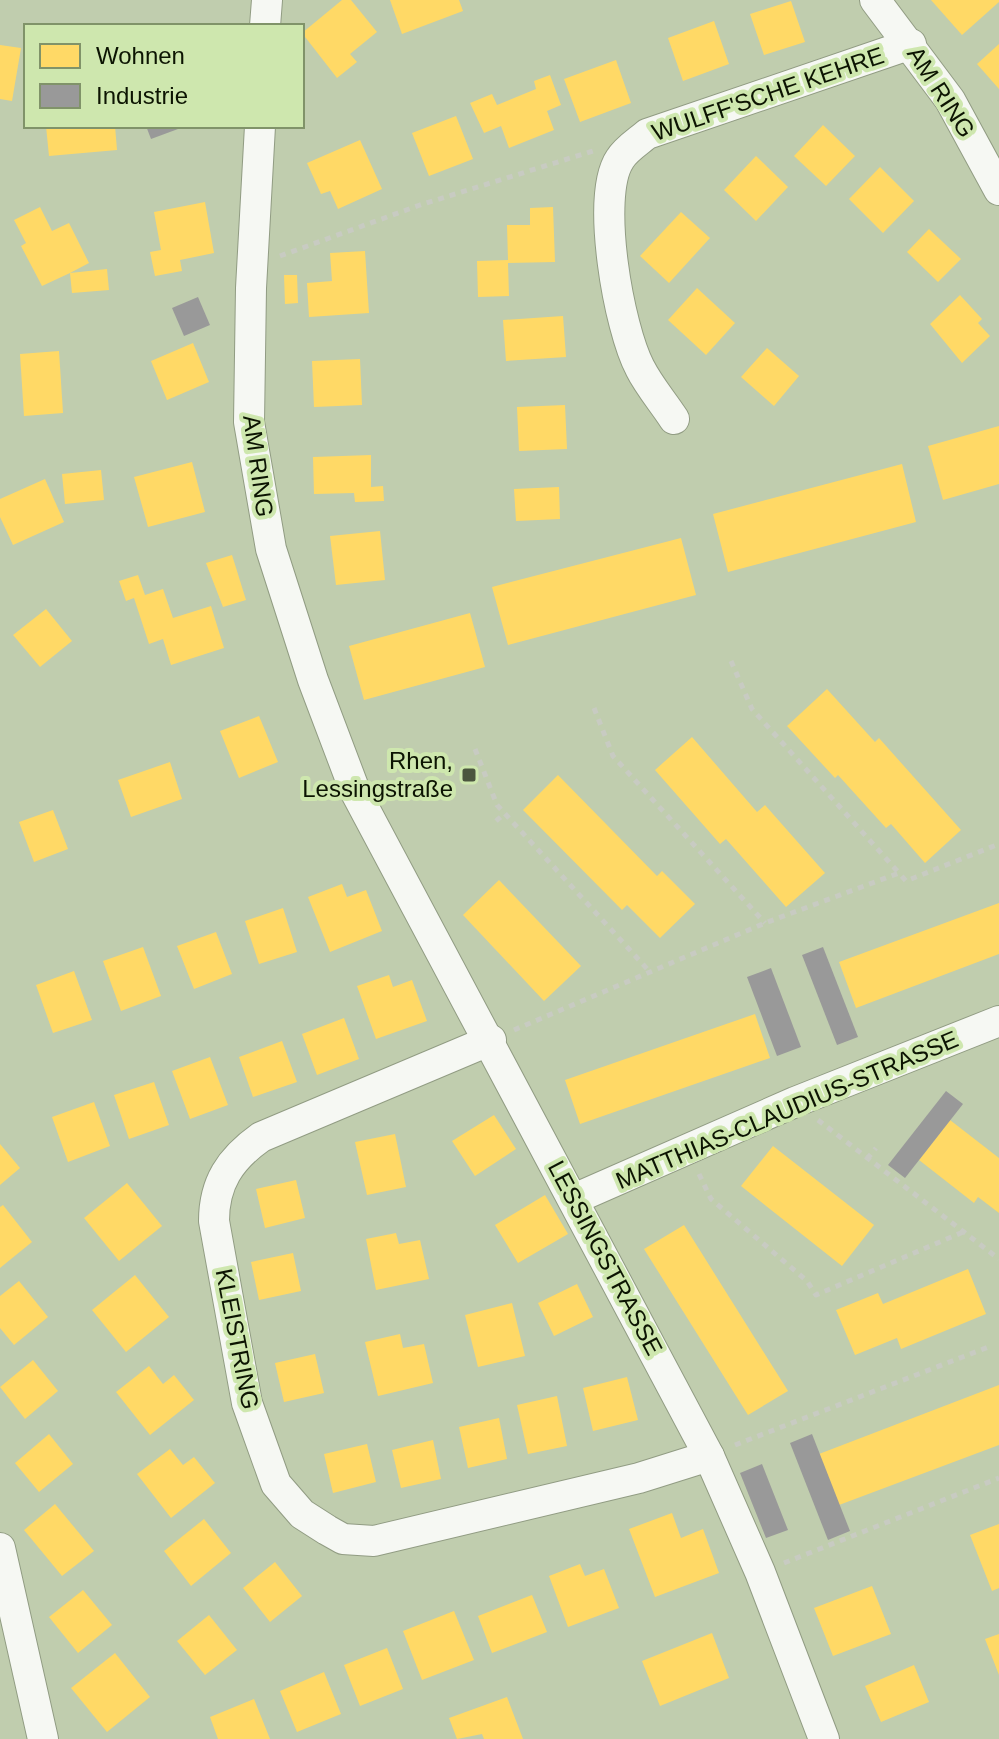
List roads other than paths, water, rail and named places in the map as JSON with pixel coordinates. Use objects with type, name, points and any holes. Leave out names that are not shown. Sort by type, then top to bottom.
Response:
[{"type":"street","points":[[265,24],[267,0]]},
{"type":"street","name":"AM RING","points":[[875,0],[950,100],[999,190]]},
{"type":"street","name":"WULFF'SCHE KEHRE","points":[[674,419],[638,366],[617,287],[608,220],[611,181],[620,158],[647,134],[911,44]]},
{"type":"street","name":"AM RING","points":[[260,128],[249,422],[271,549],[313,680],[355,791]]},
{"type":"street","name":"LESSINGSTRASSE","points":[[355,791],[491,1040],[709,1456],[760,1572],[824,1739]]},
{"type":"street","name":"MATTHIAS-CLAUDIUS-STRASSE","points":[[574,1199],[795,1102],[999,1021]]},
{"type":"street","name":"KLEISTRING","points":[[491,1040],[261,1137],[237,1153],[224,1175],[214,1199],[214,1221],[247,1403],[276,1484],[302,1514],[343,1539],[374,1541],[625,1482],[709,1456]]},
{"type":"street","points":[[0,1548],[43,1739]]},
{"type":"place","name":"Rhen, Lessingstraße","points":[[469,775]]}]
